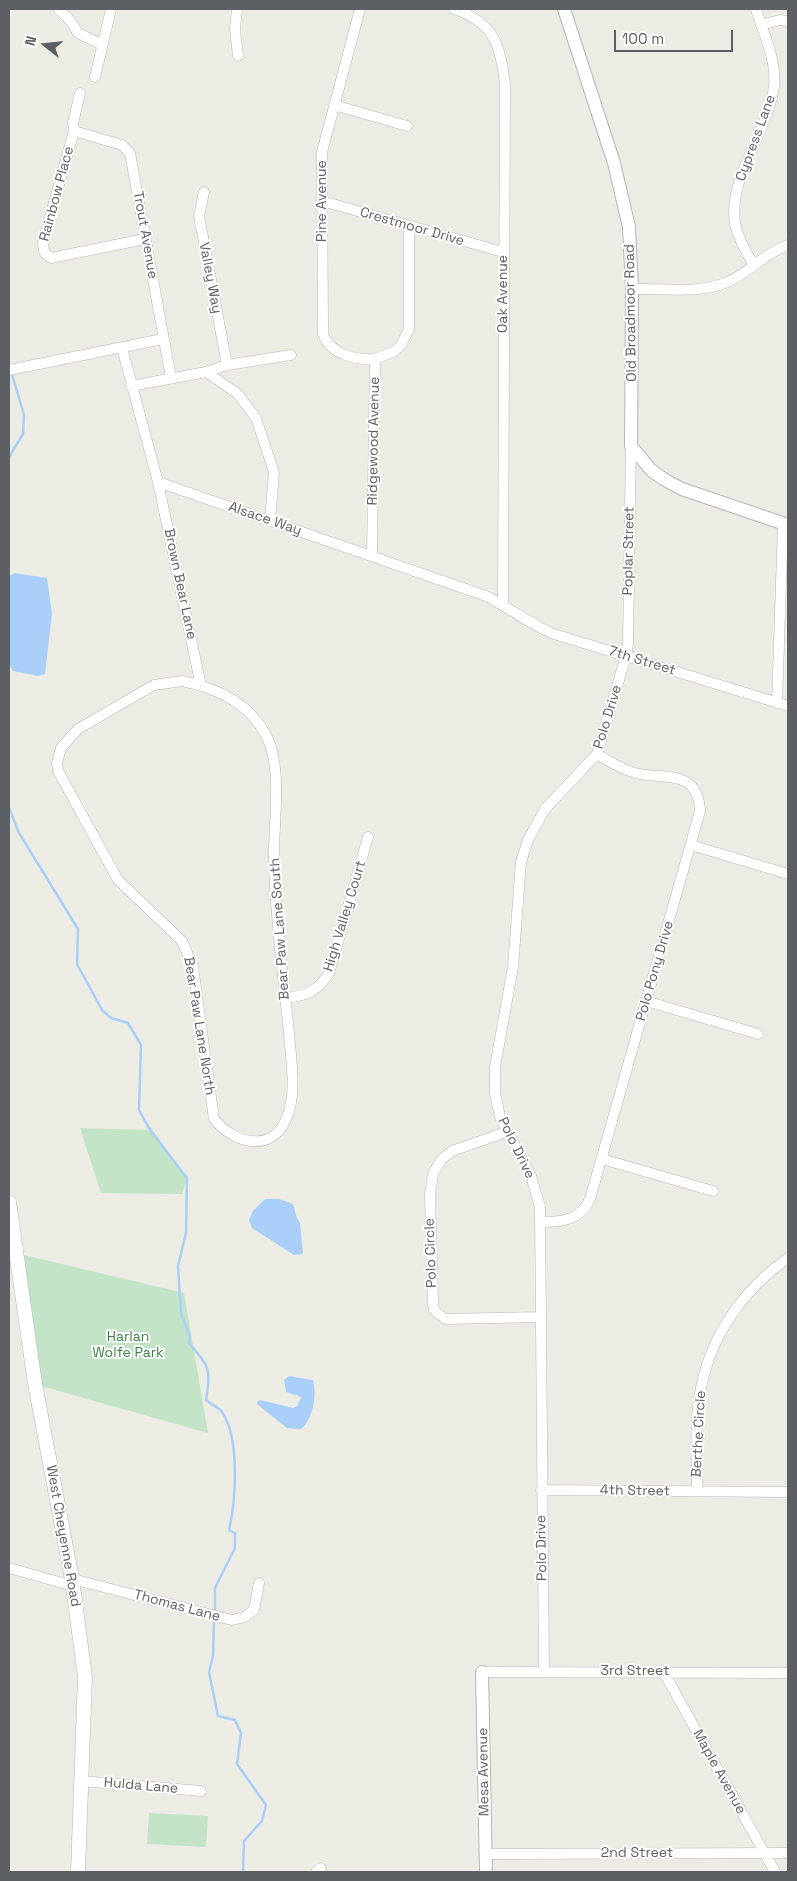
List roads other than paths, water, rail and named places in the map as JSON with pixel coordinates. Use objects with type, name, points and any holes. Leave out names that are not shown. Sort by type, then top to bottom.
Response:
[{"type":"main road","name":"West Cheyenne Road","points":[[9,1202],[12,1250],[35,1384],[73,1582],[85,1683],[78,1872]]},
{"type":"street","points":[[58,9],[70,18],[78,33],[101,44]]},
{"type":"street","points":[[95,77],[101,44],[111,9]]},
{"type":"street","points":[[237,9],[235,29],[238,56]]},
{"type":"street","name":"Pine Avenue","points":[[360,9],[322,152],[322,334],[326,342],[342,354],[354,358],[375,359]]},
{"type":"street","name":"Oak Avenue","points":[[454,9],[475,19],[492,32],[503,63],[505,85],[502,604]]},
{"type":"street","name":"Old Broadmoor Road","points":[[564,9],[626,205],[631,252],[632,288],[631,446]]},
{"type":"street","name":"Cypress Lane","points":[[754,265],[742,244],[734,216],[736,192],[773,96],[774,72],[756,9]]},
{"type":"street","points":[[761,25],[780,20],[788,21]]},
{"type":"street","name":"Rainbow Place","points":[[80,92],[73,123],[74,132],[43,242],[44,252],[51,258],[145,239]]},
{"type":"street","points":[[334,105],[407,126]]},
{"type":"street","name":"Trout Avenue","points":[[74,132],[122,146],[130,153],[171,378]]},
{"type":"street","name":"Valley Way","points":[[204,192],[199,216],[227,365]]},
{"type":"street","name":"Crestmoor Drive","points":[[322,201],[503,252]]},
{"type":"street","name":"Ridgewood Avenue","points":[[372,555],[375,359],[395,351],[401,345],[409,329],[409,226]]},
{"type":"street","points":[[632,288],[715,286],[737,277],[767,254],[788,245]]},
{"type":"street","points":[[9,370],[163,339]]},
{"type":"street","points":[[122,348],[158,482]]},
{"type":"street","points":[[131,386],[206,372],[227,365],[291,356]]},
{"type":"street","points":[[206,372],[238,394],[246,402],[256,418],[274,472],[270,521]]},
{"type":"street","points":[[631,446],[651,470],[665,480],[701,496],[786,524],[777,703]]},
{"type":"street","name":"Poplar Street","points":[[626,656],[628,644],[631,446]]},
{"type":"street","name":"Alsace Way","points":[[158,482],[372,555],[502,604]]},
{"type":"street","name":"Brown Bear Lane","points":[[158,482],[201,686]]},
{"type":"street","name":"7th Street","points":[[502,604],[531,624],[551,633],[788,706]]},
{"type":"street","name":"Polo Drive","points":[[544,1672],[541,1490],[541,1222],[539,1198],[531,1176],[506,1132],[497,1104],[495,1067],[513,967],[520,874],[524,851],[545,809],[597,754],[626,656]]},
{"type":"street","name":"Bear Paw Lane North","points":[[201,686],[182,681],[154,685],[78,729],[61,748],[57,763],[58,771],[118,880],[175,933],[186,948],[193,967],[214,1119],[229,1134],[239,1139],[248,1142],[268,1139]]},
{"type":"street","name":"Bear Paw Lane South","points":[[201,686],[224,694],[244,706],[262,728],[272,754],[275,784],[276,906],[292,1064],[290,1103],[287,1118],[281,1127],[268,1139]]},
{"type":"street","name":"Polo Pony Drive","points":[[541,1222],[566,1221],[573,1218],[586,1207],[602,1160],[700,811],[698,797],[691,787],[671,776],[647,775],[627,770],[597,754]]},
{"type":"street","name":"High Valley Court","points":[[286,998],[301,997],[316,990],[329,973],[368,837]]},
{"type":"street","points":[[691,845],[788,874]]},
{"type":"street","points":[[646,1001],[758,1034]]},
{"type":"street","name":"Polo Circle","points":[[506,1132],[452,1151],[441,1160],[433,1174],[430,1195],[432,1303],[434,1310],[446,1319],[541,1317]]},
{"type":"street","points":[[602,1160],[713,1191]]},
{"type":"street","name":"Berthe Circle","points":[[697,1491],[698,1406],[700,1388],[710,1355],[726,1323],[742,1301],[764,1276],[788,1258]]},
{"type":"street","name":"4th Street","points":[[541,1490],[788,1492]]},
{"type":"street","name":"Thomas Lane","points":[[9,1568],[232,1620],[245,1616],[254,1610],[259,1583]]},
{"type":"street","name":"3rd Street","points":[[482,1672],[663,1671],[788,1673]]},
{"type":"street","name":"Maple Avenue","points":[[663,1671],[775,1872]]},
{"type":"street","name":"Mesa Avenue","points":[[482,1672],[486,1872]]},
{"type":"street","name":"Hulda Lane","points":[[81,1781],[201,1792]]},
{"type":"street","name":"2nd Street","points":[[485,1854],[788,1853]]},
{"type":"water","points":[[15,573],[47,578],[52,613],[45,674],[38,676],[13,671],[9,665],[9,576]]},
{"type":"water","points":[[265,1199],[279,1199],[293,1204],[300,1223],[303,1254],[294,1255],[252,1228],[249,1220],[253,1211]]},
{"type":"water","points":[[289,1376],[313,1380],[313,1406],[305,1425],[301,1429],[287,1428],[258,1405],[257,1402],[260,1400],[293,1408],[297,1406],[301,1397],[286,1392],[284,1380]]},
{"type":"waterway","points":[[9,457],[23,434],[24,415],[11,371]]},
{"type":"waterway","points":[[9,808],[19,833],[78,929],[77,964],[102,1010],[111,1018],[128,1023],[141,1045],[139,1110],[150,1130],[187,1178],[186,1233],[178,1266],[181,1314],[190,1337],[189,1343],[207,1369],[206,1400],[222,1412],[228,1423],[234,1453],[235,1486],[229,1530],[235,1533],[235,1548],[215,1588],[215,1611]]},
{"type":"waterway","points":[[214,1619],[213,1656],[209,1672],[218,1716],[235,1720],[241,1733],[237,1764],[266,1805],[262,1821],[244,1841],[243,1872]]},
{"type":"park label","name":"Harlan Wolfe Park","points":[[128,1345]]}]
